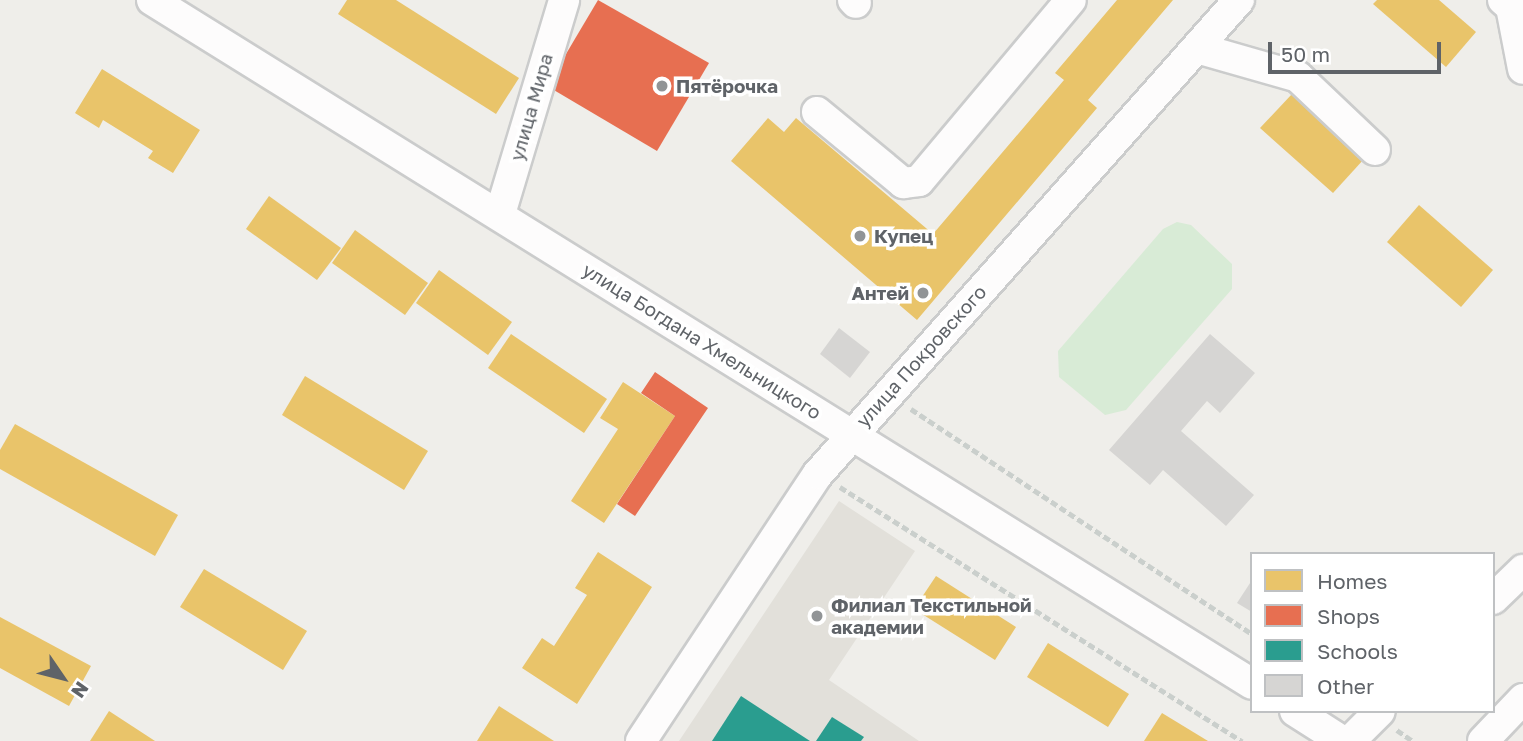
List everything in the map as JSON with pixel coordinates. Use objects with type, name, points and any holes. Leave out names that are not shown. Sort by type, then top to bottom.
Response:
[{"type":"street","name":"улица Богдана Хмельницкого","points":[[152,0],[1250,683]]},
{"type":"street","name":"улица Мира","points":[[500,214],[564,0]]},
{"type":"street","points":[[817,112],[903,183],[919,181],[1071,0]]},
{"type":"street","name":"улица Покровского","points":[[641,741],[818,474],[850,434],[1238,0]]},
{"type":"street","points":[[1503,0],[1511,7],[1523,69]]},
{"type":"street","points":[[1197,48],[1298,77],[1374,150]]},
{"type":"street","points":[[1495,597],[1523,570]]},
{"type":"street","points":[[1483,741],[1523,699]]},
{"type":"street","points":[[1297,713],[1342,741]]},
{"type":"street","points":[[1350,741],[1378,713]]},
{"type":"path","points":[[887,393],[1250,633]]},
{"type":"path","points":[[818,474],[1242,741]]},
{"type":"shaded area","name":"Филиал Текстильной академии","points":[[839,501],[915,551],[829,680],[919,741],[679,741]]},
{"type":"green space","points":[[1177,222],[1191,225],[1232,264],[1232,289],[1126,410],[1105,415],[1059,377],[1058,351],[1163,229]]},
{"type":"building: Homes","points":[[347,0],[396,0],[519,78],[496,114],[338,14]]},
{"type":"building: Homes","points":[[1117,0],[1173,0],[1088,100],[1097,108],[917,320],[731,161],[768,118],[784,132],[796,118],[933,234],[1064,80],[1055,73]]},
{"type":"building: Homes","points":[[1377,0],[1439,0],[1476,32],[1446,67],[1373,4]]},
{"type":"building: Homes","points":[[102,69],[200,130],[173,173],[148,158],[153,151],[103,120],[99,128],[75,113]]},
{"type":"building: Homes","points":[[1292,94],[1364,159],[1333,193],[1260,128]]},
{"type":"building: Homes","points":[[269,196],[341,248],[317,280],[246,229]]},
{"type":"building: Homes","points":[[1419,205],[1493,270],[1461,307],[1387,242]]},
{"type":"building: Homes","points":[[355,230],[428,283],[405,315],[332,263]]},
{"type":"building: Homes","points":[[439,270],[512,322],[488,355],[416,303]]},
{"type":"building: Homes","points":[[511,334],[607,399],[584,433],[488,368]]},
{"type":"building: Homes","points":[[305,376],[428,451],[404,490],[282,415]]},
{"type":"building: Homes","points":[[623,382],[675,416],[604,523],[571,501],[618,429],[600,418]]},
{"type":"building: Homes","points":[[15,424],[178,515],[155,556],[0,469],[0,450]]},
{"type":"building: Homes","points":[[598,552],[652,587],[577,704],[522,668],[542,638],[554,646],[587,595],[575,588]]},
{"type":"building: Homes","points":[[204,569],[307,631],[283,670],[180,607]]},
{"type":"building: Homes","points":[[936,576],[1016,627],[995,660],[914,609]]},
{"type":"building: Homes","points":[[0,617],[91,666],[69,706],[0,668]]},
{"type":"building: Homes","points":[[1048,643],[1129,694],[1108,727],[1027,677]]},
{"type":"building: Homes","points":[[499,706],[554,741],[477,741]]},
{"type":"building: Homes","points":[[109,711],[155,741],[90,741]]},
{"type":"building: Homes","points":[[1162,713],[1208,741],[1144,741]]},
{"type":"building: Shops","points":[[598,0],[709,63],[657,151],[547,86]]},
{"type":"building: Shops","points":[[655,372],[708,408],[635,516],[617,504],[675,416],[641,393]]},
{"type":"building: Schools","points":[[741,696],[810,741],[712,741]]},
{"type":"building: Schools","points":[[832,717],[864,737],[861,741],[816,741]]},
{"type":"building: Other","points":[[839,328],[870,352],[850,378],[820,354]]},
{"type":"building: Other","points":[[1210,334],[1255,373],[1220,413],[1207,401],[1181,431],[1254,495],[1226,526],[1163,470],[1150,485],[1109,450]]},
{"type":"building: Other","points":[[1250,583],[1250,611],[1237,603]]},
{"type":"place","name":"Пятёрочка","points":[[662,86]]},
{"type":"place","name":"Купец","points":[[860,236]]},
{"type":"place","name":"Антей","points":[[923,293]]},
{"type":"place","name":"Филиал Текстильной академии","points":[[817,616]]}]
